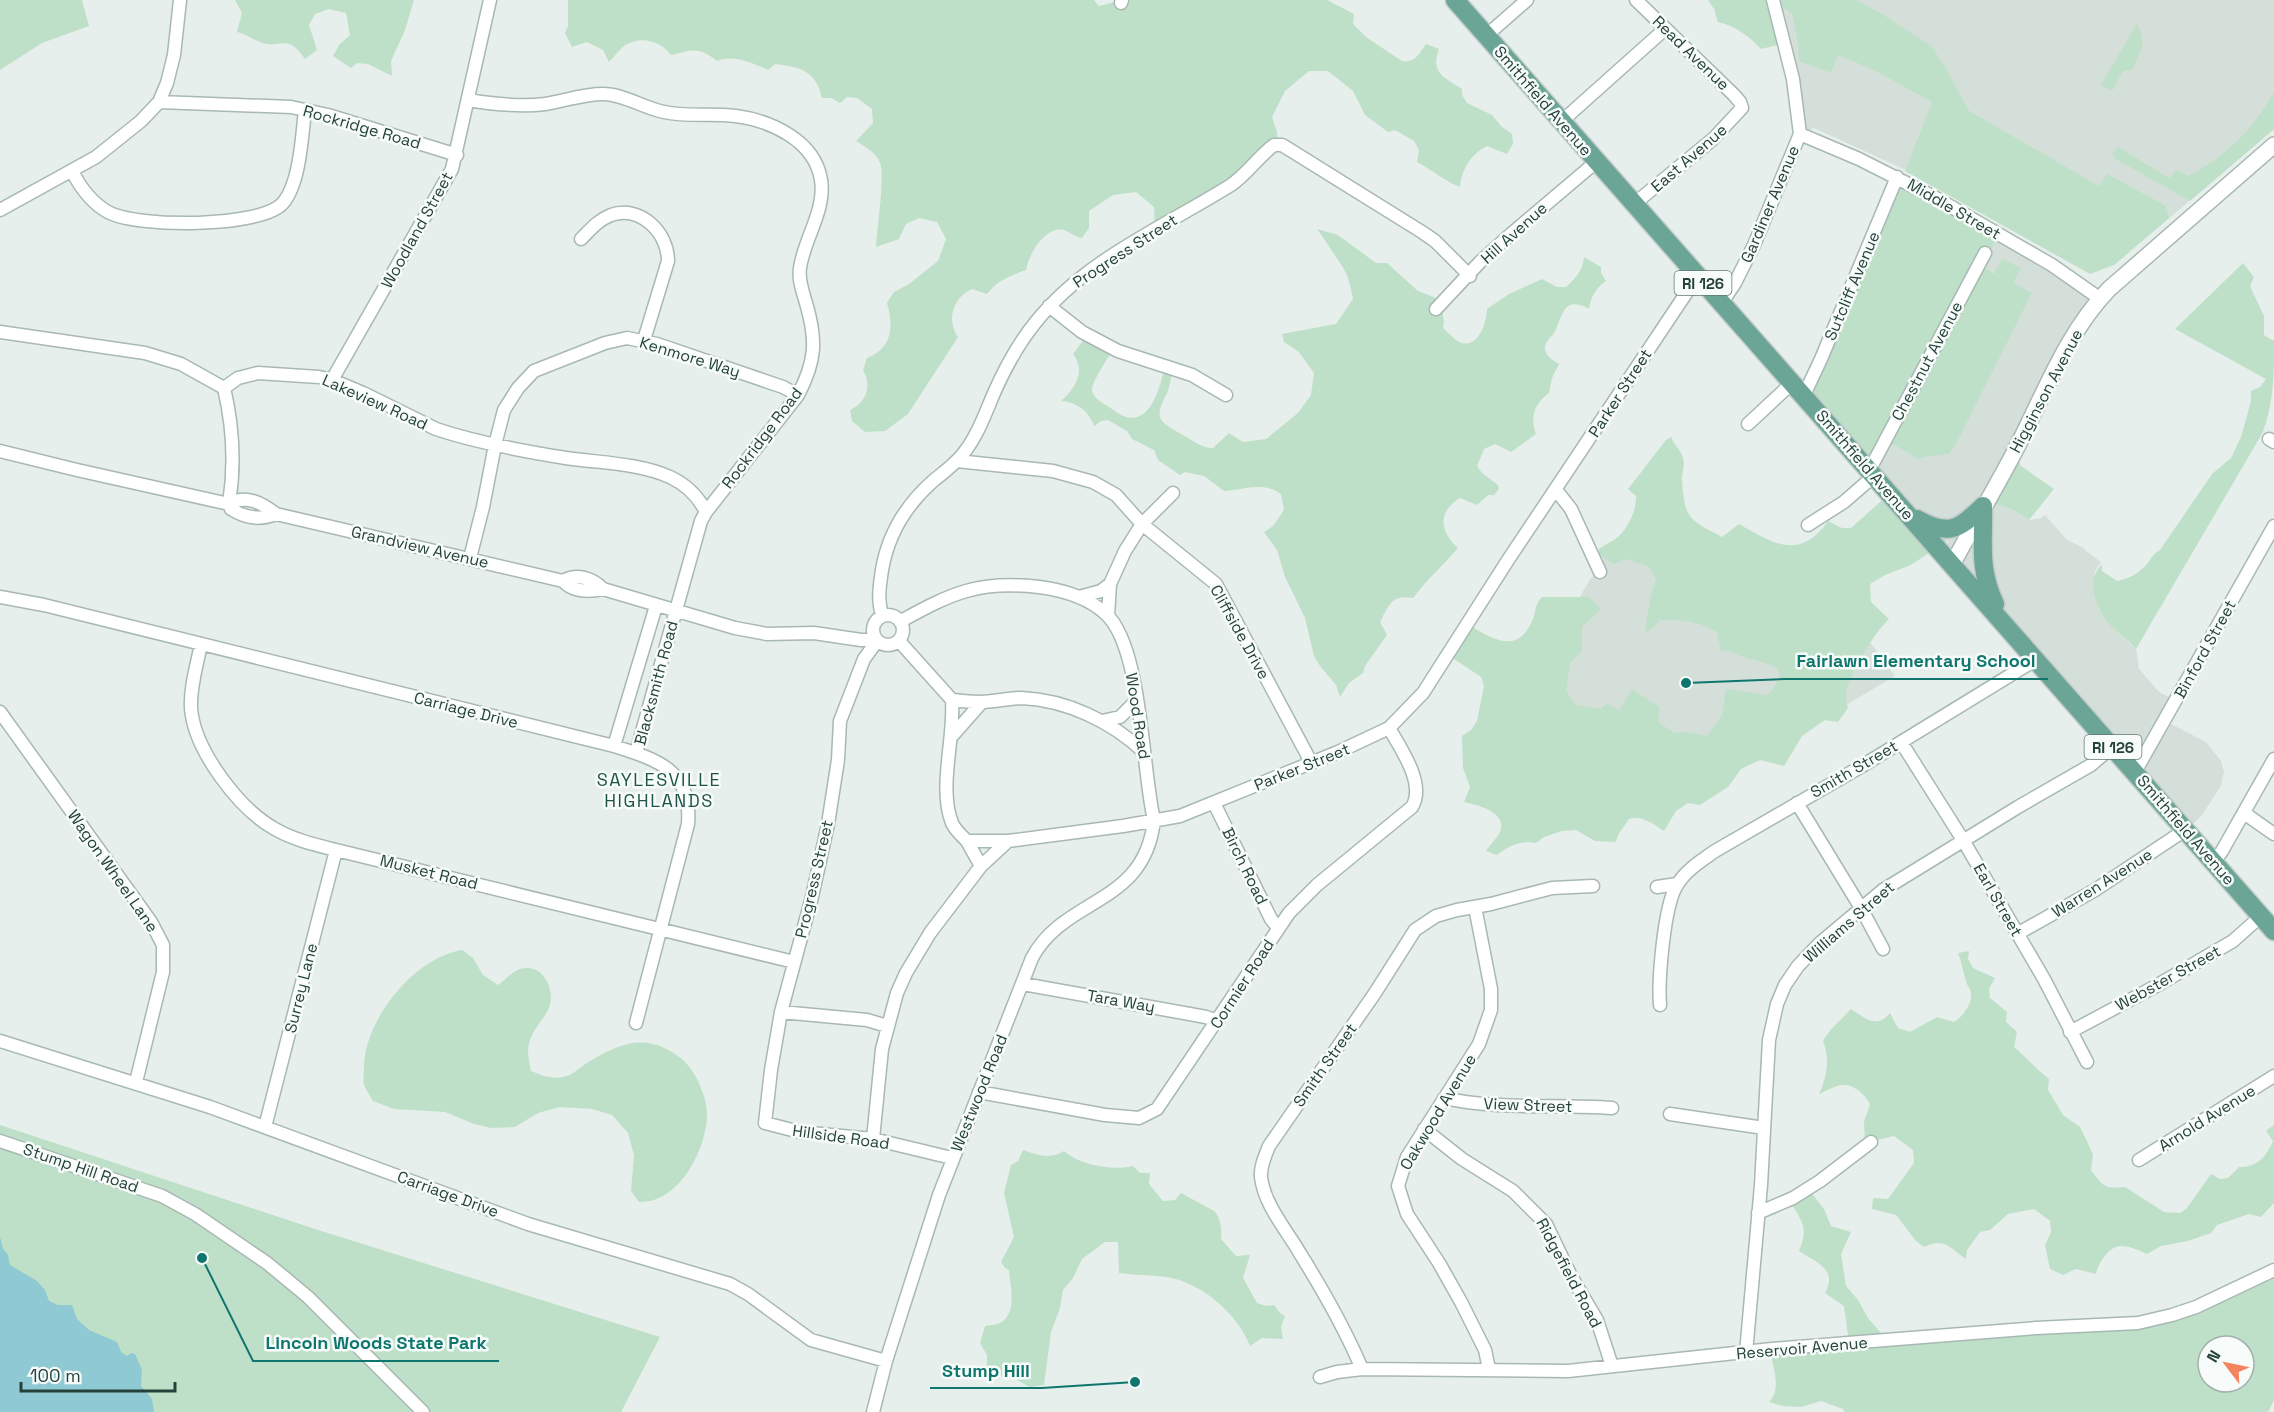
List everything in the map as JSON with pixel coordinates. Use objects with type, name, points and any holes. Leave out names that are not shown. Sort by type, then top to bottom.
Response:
[{"type":"main road","name":"Smithfield Avenue","points":[[1455,0],[2274,930]]},
{"type":"main road","points":[[1909,514],[1931,527],[1951,530],[1968,521],[1983,506]]},
{"type":"main road","points":[[1983,506],[1983,568],[1990,595],[2002,620]]},
{"type":"street","points":[[0,210],[96,157],[141,121],[159,102],[167,83],[174,55],[180,0]]},
{"type":"street","name":"Woodland Street","points":[[332,380],[435,201],[457,155],[490,0]]},
{"type":"street","points":[[1487,35],[1527,0]]},
{"type":"street","name":"Read Avenue","points":[[1636,0],[1734,95],[1742,108]]},
{"type":"street","points":[[1773,0],[1793,79],[1800,134]]},
{"type":"street","points":[[1562,121],[1665,29]]},
{"type":"street","name":"Rockridge Road","points":[[468,100],[542,104],[583,95],[607,94],[666,113],[738,116],[771,126],[792,136],[811,156],[821,180],[819,205],[802,255],[799,274],[811,321],[814,342],[812,362],[798,395],[701,521],[675,612]]},
{"type":"street","name":"Rockridge Road","points":[[159,102],[266,105],[305,110],[457,155]]},
{"type":"street","name":"East Avenue","points":[[1634,204],[1713,138],[1742,108]]},
{"type":"street","points":[[72,171],[82,189],[99,206],[110,213],[134,220],[169,224],[211,222],[268,213],[282,204],[292,184],[305,110]]},
{"type":"street","name":"Middle Street","points":[[1800,134],[1897,177],[2052,265],[2099,298]]},
{"type":"street","name":"Gardiner Avenue","points":[[1721,304],[1735,283],[1754,245],[1800,134]]},
{"type":"street","name":"Progress Street","points":[[882,615],[879,605],[885,553],[895,527],[910,506],[933,481],[957,461],[977,432],[1015,352],[1049,306],[1089,271],[1150,231],[1233,183],[1274,145],[1282,145],[1422,232],[1435,241],[1470,276]]},
{"type":"street","name":"Higginson Avenue","points":[[1953,563],[2015,450],[2065,349],[2099,298],[2274,145]]},
{"type":"street","name":"Hill Avenue","points":[[1436,309],[1470,276],[1480,262],[1596,162]]},
{"type":"street","name":"Sutcliff Avenue","points":[[1798,389],[1821,358],[1897,177]]},
{"type":"street","points":[[581,239],[601,220],[611,215],[625,213],[639,216],[663,235],[668,250],[668,261],[644,340]]},
{"type":"street","name":"Chestnut Avenue","points":[[1873,472],[1985,253]]},
{"type":"street","name":"Parker Street","points":[[967,841],[1008,841],[1180,816],[1358,744],[1389,728],[1423,693],[1508,560],[1689,289],[1699,278]]},
{"type":"street","points":[[1049,306],[1082,332],[1118,351],[1191,375],[1226,394]]},
{"type":"street","points":[[0,332],[145,353],[188,367],[224,388],[232,444],[232,485],[229,504]]},
{"type":"street","name":"Kenmore Way","points":[[470,558],[504,410],[526,378],[534,371],[618,339],[644,340],[783,387],[798,395]]},
{"type":"street","name":"Lakeview Road","points":[[224,388],[238,378],[258,373],[304,375],[332,380],[436,429],[495,445],[654,472],[683,484],[695,495],[706,512]]},
{"type":"street","points":[[1748,424],[1798,389]]},
{"type":"street","name":"Grandview Avenue","points":[[0,451],[77,471],[229,504],[240,499],[253,501],[276,514],[563,581],[580,590],[603,589],[727,627],[767,634],[814,633],[876,640]]},
{"type":"street","name":"Cliffside Drive","points":[[957,461],[1038,468],[1093,482],[1116,495],[1142,524],[1216,585],[1311,762]]},
{"type":"street","points":[[1808,525],[1844,502],[1873,472]]},
{"type":"street","points":[[1556,490],[1571,509],[1600,572]]},
{"type":"street","name":"Wood Road","points":[[1154,820],[1128,658],[1108,616],[1110,584],[1125,551],[1142,524],[1173,493]]},
{"type":"street","name":"Binford Street","points":[[2135,772],[2274,526]]},
{"type":"street","points":[[1079,597],[1101,591],[1110,584]]},
{"type":"street","points":[[901,621],[957,592],[988,586],[1046,588],[1079,597],[1108,616]]},
{"type":"street","name":"Carriage Drive","points":[[0,597],[44,605],[614,746],[654,760],[672,772],[684,787],[688,799],[688,824],[636,1023]]},
{"type":"street","name":"Blacksmith Road","points":[[614,746],[656,606]]},
{"type":"street","name":"Blacksmith Road","points":[[636,753],[675,612]]},
{"type":"street","points":[[888,614],[901,621],[904,629],[898,641],[887,645],[876,640],[873,632],[875,621],[882,615],[888,614]]},
{"type":"street","name":"Progress Street","points":[[765,1124],[781,1012],[812,897],[828,824],[842,713],[864,659],[876,640]]},
{"type":"street","points":[[898,641],[952,700],[949,806],[953,824],[967,841],[981,866]]},
{"type":"street","name":"Musket Road","points":[[201,644],[191,699],[195,729],[204,750],[240,801],[251,812],[277,830],[309,843],[336,850],[794,962]]},
{"type":"street","name":"Smith Street","points":[[1677,884],[1694,866],[1715,851],[2035,660]]},
{"type":"street","points":[[952,700],[982,702],[1023,698],[1062,705],[1102,721],[1126,736],[1144,752]]},
{"type":"street","points":[[1102,721],[1120,717],[1136,701]]},
{"type":"street","points":[[952,736],[982,702]]},
{"type":"street","name":"Wagon Wheel Lane","points":[[0,712],[151,922],[163,945],[162,984],[136,1082]]},
{"type":"street","name":"Cormier Road","points":[[979,1092],[1104,1115],[1139,1118],[1157,1109],[1218,1021],[1278,928],[1299,902],[1405,815],[1416,800],[1417,790],[1414,778],[1389,728]]},
{"type":"street","name":"Earl Street","points":[[1901,742],[1963,840],[2044,979],[2087,1062]]},
{"type":"street","name":"Williams Street","points":[[1746,1353],[1769,1040],[1785,985],[1806,957],[1861,908],[1904,876],[2091,765],[2112,747]]},
{"type":"street","points":[[2214,862],[2274,759]]},
{"type":"street","name":"Birch Road","points":[[1214,803],[1271,919],[1278,928]]},
{"type":"street","points":[[1797,803],[1861,908],[1883,949]]},
{"type":"street","points":[[2244,813],[2274,834]]},
{"type":"street","name":"Westwood Road","points":[[873,1412],[886,1361],[952,1158],[1032,958],[1047,937],[1066,921],[1117,890],[1135,873],[1151,843],[1154,820]]},
{"type":"street","name":"Warren Avenue","points":[[2017,934],[2095,890],[2185,830]]},
{"type":"street","points":[[873,1139],[882,1049],[897,993],[915,956],[930,933],[981,866],[1008,841]]},
{"type":"street","name":"Surrey Lane","points":[[265,1127],[336,850]]},
{"type":"street","points":[[1658,887],[1677,884]]},
{"type":"street","points":[[1660,1005],[1659,987],[1668,911],[1677,884]]},
{"type":"street","name":"Smith Street","points":[[1362,1369],[1332,1307],[1267,1197],[1261,1177],[1263,1160],[1277,1132],[1415,930],[1436,916],[1552,888],[1593,886]]},
{"type":"street","name":"Oakwood Avenue","points":[[1475,908],[1491,989],[1491,1010],[1479,1044],[1401,1169],[1398,1191],[1407,1214],[1461,1302],[1485,1350],[1489,1369]]},
{"type":"street","name":"Webster Street","points":[[2070,1032],[2233,941],[2261,916]]},
{"type":"street","name":"Tara Way","points":[[1023,984],[1218,1021]]},
{"type":"street","points":[[781,1012],[867,1020],[887,1026]]},
{"type":"street","name":"Carriage Drive","points":[[0,1041],[136,1082],[528,1224],[730,1284],[748,1294],[811,1340],[886,1361]]},
{"type":"street","name":"Arnold Avenue","points":[[2139,1160],[2274,1076]]},
{"type":"street","name":"View Street","points":[[1444,1098],[1499,1106],[1551,1105],[1612,1108]]},
{"type":"street","points":[[1670,1114],[1764,1128]]},
{"type":"street","name":"Hillside Road","points":[[765,1124],[800,1132],[873,1139],[952,1158]]},
{"type":"street","name":"Ridgefield Road","points":[[1424,1129],[1462,1159],[1513,1191],[1546,1224],[1560,1255],[1597,1320],[1612,1366]]},
{"type":"street","name":"Stump Hill Road","points":[[0,1141],[162,1196],[195,1214],[267,1263],[342,1330],[423,1412]]},
{"type":"street","points":[[1758,1213],[1793,1198],[1820,1181],[1871,1142]]},
{"type":"street","name":"Reservoir Avenue","points":[[1320,1377],[1362,1369],[1568,1371],[1746,1353],[2150,1321],[2196,1307],[2274,1270]]},
{"type":"shaded area","points":[[1776,0],[2274,0],[2274,129],[2114,265],[1814,128],[1800,134]]},
{"type":"shaded area","points":[[1998,235],[2100,298],[1984,502],[2009,508],[2029,520],[2045,515],[2067,540],[2084,548],[2101,562],[2095,571],[2094,596],[2100,611],[2109,624],[2136,649],[2139,669],[2159,692],[2179,702],[2169,723],[2206,742],[2221,761],[2224,772],[2221,786],[2202,815],[2186,831],[1951,551],[1947,541],[1934,534],[1874,473],[1891,442],[1920,460],[2023,289],[1983,266]]},
{"type":"shaded area","points":[[1615,539],[1803,551],[1895,676],[1649,822],[1501,726]]},
{"type":"green space","points":[[0,0],[82,0],[89,26],[42,43],[0,70]]},
{"type":"green space","points":[[235,0],[414,0],[405,30],[391,61],[392,76],[368,64],[357,63],[351,68],[333,56],[339,45],[350,35],[346,13],[329,9],[315,14],[309,25],[317,50],[305,59],[299,51],[288,44],[267,44],[237,32],[242,13]]},
{"type":"green space","points":[[568,0],[1094,0],[1099,6],[1124,0],[1327,0],[1354,14],[1353,24],[1366,37],[1402,61],[1413,59],[1426,44],[1439,49],[1436,64],[1440,73],[1462,89],[1462,95],[1467,103],[1492,115],[1512,134],[1513,144],[1507,154],[1487,146],[1477,153],[1465,168],[1460,187],[1417,162],[1419,150],[1414,141],[1395,130],[1388,132],[1365,115],[1353,91],[1328,71],[1309,71],[1285,91],[1272,117],[1277,132],[1278,147],[1155,231],[1154,207],[1136,192],[1113,195],[1089,211],[1089,228],[1082,238],[1064,230],[1050,232],[1034,249],[1026,270],[1004,279],[987,294],[972,289],[965,293],[953,310],[952,324],[958,337],[908,414],[885,431],[865,432],[852,421],[850,410],[860,403],[866,393],[867,382],[863,370],[867,358],[882,349],[889,336],[890,320],[887,303],[894,292],[909,284],[938,261],[946,239],[937,222],[919,218],[906,224],[899,239],[876,247],[881,190],[880,163],[870,150],[856,141],[873,123],[872,109],[857,98],[847,97],[840,103],[831,98],[822,98],[816,82],[800,69],[775,64],[768,70],[749,62],[730,58],[717,61],[695,50],[671,55],[662,46],[651,41],[639,40],[627,44],[609,62],[603,50],[587,42],[572,47],[565,33],[568,26]]},
{"type":"green space","points":[[1708,0],[1856,0],[1931,46],[1969,111],[2099,186],[2107,174],[2166,206],[2169,218],[2114,265],[2090,274],[1905,171],[1932,102],[1876,71],[1838,55],[1831,73],[1799,61],[1792,14],[1778,3],[1786,43],[1761,49],[1741,32],[1718,22]]},
{"type":"green space","points":[[2137,23],[2142,36],[2141,52],[2132,70],[2123,71],[2112,91],[2101,85]]},
{"type":"green space","points":[[2274,92],[2274,129],[2190,201],[2114,158],[2113,153],[2118,147],[2169,178],[2177,170],[2188,176],[2227,151],[2257,118]]},
{"type":"green space","points":[[1897,177],[1998,235],[1983,266],[1994,273],[2002,259],[2021,268],[2013,283],[2032,293],[1949,454],[1922,457],[1920,460],[1891,443],[1873,473],[1804,395]]},
{"type":"green space","points":[[1317,229],[1338,235],[1376,263],[1387,263],[1418,291],[1441,300],[1443,328],[1462,343],[1468,343],[1477,338],[1484,326],[1487,309],[1509,294],[1542,279],[1557,287],[1566,287],[1578,274],[1584,257],[1601,267],[1601,273],[1606,281],[1594,293],[1589,309],[1575,304],[1567,307],[1555,332],[1546,344],[1547,355],[1559,364],[1552,378],[1549,393],[1535,411],[1533,422],[1536,434],[1511,452],[1495,444],[1484,449],[1477,466],[1482,473],[1498,485],[1499,489],[1494,495],[1488,495],[1477,505],[1460,498],[1447,509],[1445,529],[1458,548],[1413,598],[1400,598],[1392,602],[1380,622],[1387,635],[1365,666],[1363,673],[1349,683],[1340,697],[1336,685],[1314,656],[1305,618],[1285,577],[1277,550],[1264,532],[1273,526],[1284,510],[1281,494],[1261,487],[1224,491],[1204,476],[1185,472],[1180,475],[1158,460],[1154,450],[1132,439],[1127,431],[1108,420],[1101,421],[1094,426],[1082,408],[1061,401],[1078,379],[1079,367],[1073,354],[1087,335],[1111,353],[1092,387],[1093,394],[1119,414],[1135,418],[1148,409],[1157,393],[1165,367],[1173,370],[1160,409],[1161,419],[1168,426],[1209,448],[1213,448],[1229,433],[1243,442],[1266,439],[1298,413],[1311,395],[1314,373],[1299,352],[1284,342],[1282,334],[1336,324],[1353,299],[1344,270]]},
{"type":"green space","points":[[2243,263],[2254,277],[2250,286],[2264,316],[2264,335],[2274,341],[2273,388],[2267,421],[2263,432],[2136,649],[2104,617],[2096,602],[2094,578],[2102,564],[2102,571],[2117,581],[2143,568],[2160,550],[2212,474],[2231,458],[2241,437],[2251,401],[2251,391],[2260,387],[2266,379],[2175,329]]},
{"type":"green space","points":[[1671,437],[1684,461],[1682,481],[1687,511],[1696,522],[1722,537],[1739,524],[1775,542],[1797,545],[1818,533],[1828,521],[1842,528],[1851,528],[1889,494],[1934,534],[1947,541],[1911,565],[1885,575],[1870,584],[1871,602],[1889,619],[1870,643],[1851,676],[1846,696],[1848,708],[1838,722],[1825,720],[1802,736],[1784,766],[1760,760],[1741,769],[1728,787],[1700,805],[1688,803],[1676,811],[1664,831],[1648,821],[1634,818],[1629,819],[1616,842],[1595,841],[1576,830],[1562,831],[1544,837],[1536,843],[1515,844],[1497,855],[1486,851],[1500,832],[1500,819],[1490,811],[1464,802],[1470,787],[1463,768],[1462,736],[1471,730],[1477,721],[1484,686],[1481,677],[1451,657],[1470,626],[1488,636],[1513,641],[1527,630],[1542,597],[1589,597],[1601,609],[1582,627],[1582,651],[1570,663],[1566,691],[1576,705],[1600,709],[1609,703],[1619,711],[1632,689],[1659,707],[1659,723],[1675,733],[1687,732],[1707,736],[1722,715],[1726,689],[1766,695],[1770,693],[1780,677],[1778,669],[1763,662],[1721,651],[1717,632],[1696,623],[1660,620],[1652,629],[1645,632],[1650,598],[1656,580],[1648,566],[1625,559],[1614,564],[1595,553],[1623,532],[1634,512],[1636,501],[1636,496],[1628,489],[1666,440]]},
{"type":"green space","points":[[2015,450],[2021,466],[2054,489],[2029,520],[2009,508],[1986,502]]},
{"type":"green space","points":[[462,950],[473,958],[483,975],[498,985],[517,970],[528,968],[535,970],[546,979],[551,1001],[529,1044],[528,1056],[531,1071],[544,1076],[567,1076],[602,1054],[636,1043],[658,1046],[670,1051],[687,1064],[699,1083],[704,1098],[707,1112],[706,1126],[696,1157],[688,1171],[667,1194],[653,1200],[639,1202],[631,1191],[634,1155],[628,1133],[612,1115],[592,1109],[560,1107],[538,1113],[515,1127],[491,1128],[474,1124],[445,1112],[394,1109],[373,1101],[364,1085],[364,1066],[373,1029],[383,1010],[411,977],[427,964],[444,955]]},
{"type":"green space","points":[[1969,951],[1968,959],[1973,968],[1995,978],[1989,989],[1990,998],[2007,1012],[2006,1022],[2017,1032],[2014,1047],[2049,1079],[2048,1090],[2063,1115],[2080,1127],[2093,1154],[2091,1170],[2105,1186],[2125,1187],[2164,1212],[2181,1213],[2211,1174],[2220,1179],[2228,1178],[2239,1167],[2246,1167],[2261,1160],[2273,1141],[2266,1131],[2274,1125],[2274,1203],[2261,1217],[2249,1214],[2217,1225],[2211,1233],[2188,1241],[2161,1246],[2147,1254],[2119,1246],[2109,1251],[2104,1257],[2096,1274],[2076,1269],[2063,1275],[2050,1269],[2045,1245],[2051,1232],[2050,1221],[2034,1209],[2008,1214],[1990,1230],[1980,1232],[1967,1250],[1966,1259],[1942,1243],[1924,1247],[1916,1241],[1896,1215],[1872,1209],[1873,1198],[1888,1199],[1914,1163],[1913,1150],[1894,1136],[1865,1143],[1864,1121],[1870,1105],[1863,1094],[1856,1089],[1840,1085],[1819,1094],[1827,1068],[1823,1041],[1851,1009],[1871,1021],[1881,1021],[1890,1013],[1898,1028],[1910,1032],[1937,1017],[1954,1022],[1966,1010],[1971,998],[1958,953]]},
{"type":"green space","points":[[0,1125],[315,1229],[660,1337],[621,1412],[0,1412]]},
{"type":"green space","points":[[1023,1150],[1049,1156],[1064,1151],[1078,1160],[1097,1166],[1116,1168],[1133,1166],[1140,1173],[1150,1173],[1149,1184],[1163,1201],[1175,1200],[1181,1193],[1214,1211],[1220,1224],[1221,1239],[1236,1256],[1250,1255],[1243,1278],[1257,1303],[1266,1306],[1274,1305],[1285,1316],[1281,1327],[1283,1339],[1262,1338],[1250,1346],[1237,1322],[1217,1301],[1192,1285],[1179,1280],[1119,1273],[1118,1242],[1105,1242],[1082,1259],[1073,1278],[1063,1290],[1060,1308],[1051,1332],[1044,1385],[1030,1387],[1014,1378],[987,1373],[987,1355],[980,1343],[985,1326],[1000,1323],[1006,1319],[1011,1306],[1009,1270],[1001,1262],[1014,1237],[1004,1193],[1011,1165],[1018,1161]]},
{"type":"green space","points":[[1807,1187],[1824,1209],[1831,1226],[1851,1232],[1841,1254],[1846,1286],[1858,1300],[1868,1318],[1887,1340],[2174,1314],[2274,1269],[2274,1400],[2268,1412],[1845,1412],[1843,1409],[1821,1401],[1801,1407],[1769,1402],[1773,1397],[1776,1384],[1770,1351],[1849,1342],[1844,1306],[1825,1293],[1829,1278],[1827,1272],[1819,1263],[1799,1251],[1804,1236],[1801,1220],[1790,1201]]},
{"type":"water","points":[[0,1237],[10,1265],[37,1281],[45,1290],[49,1301],[58,1305],[72,1305],[77,1319],[89,1330],[117,1342],[121,1352],[127,1356],[131,1353],[135,1354],[142,1370],[141,1386],[152,1399],[154,1412],[0,1412]]},
{"type":"place","name":"Fairlawn Elementary School","points":[[1686,683]]},
{"type":"place","name":"Lincoln Woods State Park","points":[[202,1258]]},
{"type":"place","name":"Stump Hill","points":[[1135,1382]]},
{"type":"district","name":"SAYLESVILLE HIGHLANDS","points":[[659,789]]}]
